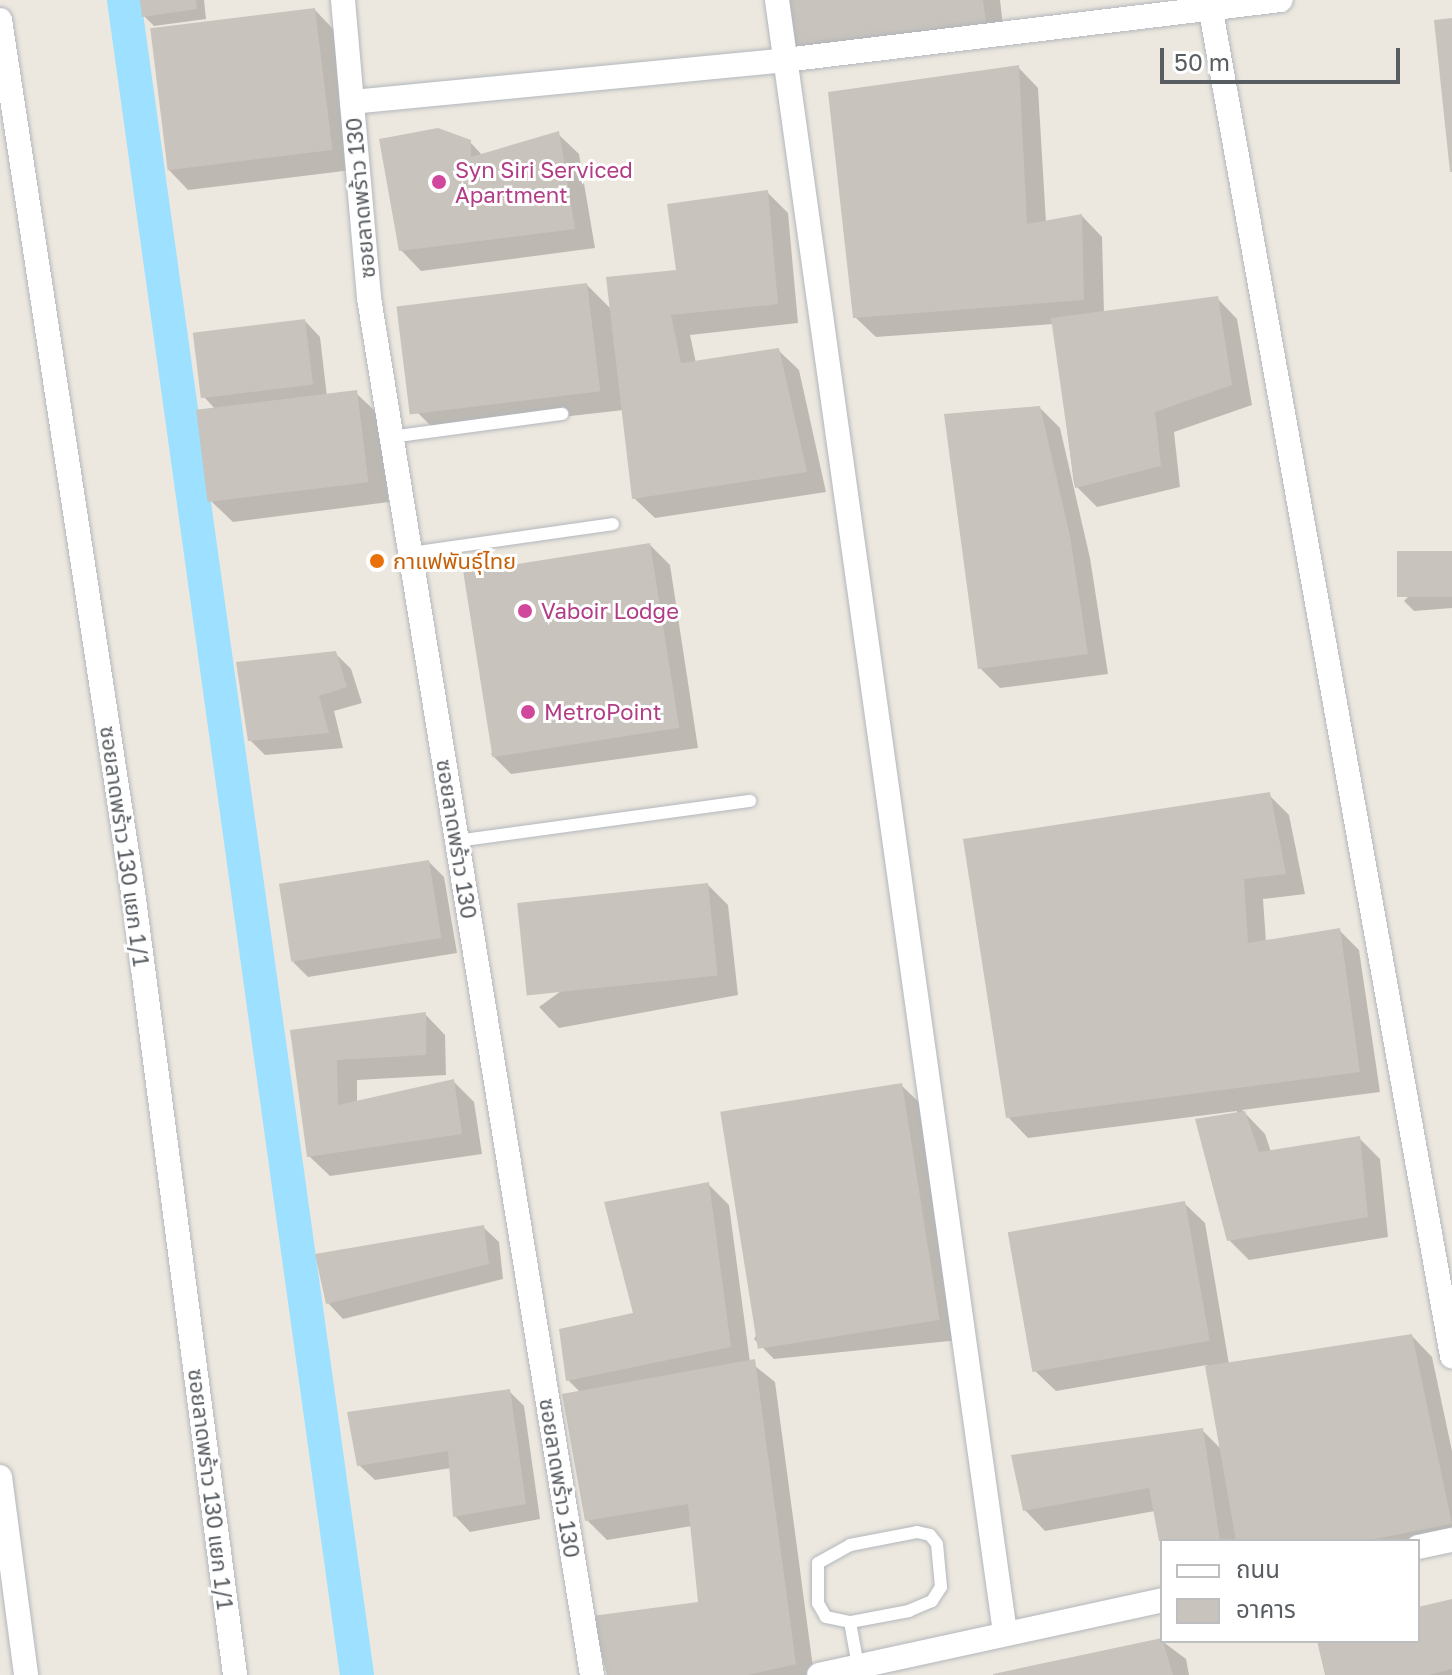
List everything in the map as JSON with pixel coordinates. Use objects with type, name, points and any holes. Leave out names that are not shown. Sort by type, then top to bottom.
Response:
[{"type":"street","name":"ซอยลาดพร้าว 130","points":[[343,0],[369,298],[592,1675]]},
{"type":"street","points":[[777,0],[903,870],[1005,1633]]},
{"type":"street","points":[[352,102],[785,60],[1210,4],[1280,0]]},
{"type":"street","points":[[1210,4],[1452,1356]]},
{"type":"street","name":"ซอยลาดพร้าว 130 แยก 1/1","points":[[0,20],[134,899],[235,1675]]},
{"type":"street","points":[[0,1477],[17,1663]]},
{"type":"street","points":[[1420,1547],[1452,1540]]},
{"type":"street","points":[[819,1675],[1160,1600]]},
{"type":"lane","points":[[391,437],[562,414]]},
{"type":"lane","points":[[410,553],[613,524]]},
{"type":"lane","points":[[457,841],[750,801]]},
{"type":"lane","points":[[917,1532],[930,1535],[944,1575],[932,1601],[909,1611],[850,1622],[826,1617],[818,1603],[818,1563],[850,1545],[917,1532]]},
{"type":"lane","points":[[850,1622],[858,1666]]},
{"type":"building","points":[[140,0],[196,0],[197,9],[142,17]]},
{"type":"building","points":[[786,0],[983,0],[986,23],[792,46]]},
{"type":"building","points":[[315,8],[332,150],[168,170],[150,28]]},
{"type":"building","points":[[1452,18],[1452,172],[1450,172],[1434,20]]},
{"type":"building","points":[[1019,65],[1027,224],[1082,214],[1084,300],[853,318],[828,92]]},
{"type":"building","points":[[438,128],[471,140],[471,157],[559,131],[575,229],[399,251],[379,139]]},
{"type":"building","points":[[768,190],[778,304],[671,315],[681,363],[779,348],[807,472],[632,499],[606,277],[676,270],[667,204]]},
{"type":"building","points":[[587,283],[600,391],[410,415],[396,306]]},
{"type":"building","points":[[1218,296],[1232,385],[1155,412],[1161,466],[1075,488],[1051,318]]},
{"type":"building","points":[[305,319],[313,385],[201,398],[193,333]]},
{"type":"building","points":[[357,390],[368,482],[208,502],[196,410]]},
{"type":"building","points":[[1040,406],[1070,536],[1088,654],[978,669],[944,414]]},
{"type":"building","points":[[650,543],[679,728],[493,757],[463,573]]},
{"type":"building","points":[[1397,551],[1452,551],[1452,597],[1397,597]]},
{"type":"building","points":[[336,651],[347,687],[319,696],[329,733],[248,741],[236,662]]},
{"type":"building","points":[[1270,792],[1286,874],[1244,879],[1248,943],[1340,928],[1360,1072],[1006,1118],[963,839]]},
{"type":"building","points":[[429,860],[441,938],[291,962],[279,884]]},
{"type":"building","points":[[708,883],[718,975],[527,996],[517,903]]},
{"type":"building","points":[[426,1012],[426,1055],[337,1060],[338,1105],[454,1079],[462,1134],[307,1157],[290,1030]]},
{"type":"building","points":[[902,1083],[940,1320],[758,1349],[720,1112]]},
{"type":"building","points":[[1245,1111],[1259,1152],[1360,1136],[1368,1217],[1227,1241],[1195,1119]]},
{"type":"building","points":[[709,1182],[731,1347],[566,1381],[559,1329],[633,1313],[604,1202]]},
{"type":"building","points":[[1185,1201],[1210,1341],[1032,1372],[1008,1232]]},
{"type":"building","points":[[484,1225],[489,1264],[326,1304],[315,1254]]},
{"type":"building","points":[[1412,1334],[1452,1524],[1374,1539],[1236,1539],[1205,1366]]},
{"type":"building","points":[[755,1359],[796,1664],[748,1675],[607,1675],[592,1616],[698,1602],[688,1504],[585,1521],[562,1394]]},
{"type":"building","points":[[510,1389],[526,1504],[453,1517],[448,1451],[357,1466],[347,1412]]},
{"type":"building","points":[[1203,1428],[1220,1539],[1159,1541],[1149,1488],[1023,1511],[1011,1455]]},
{"type":"building","points":[[1452,1599],[1452,1669],[1429,1675],[1325,1675],[1317,1643],[1420,1643],[1420,1607]]},
{"type":"building","points":[[1160,1638],[1173,1675],[993,1675]]},
{"type":"waterway","points":[[124,0],[357,1675]]},
{"type":"place","name":"Syn Siri Serviced Apartment","points":[[439,182]]},
{"type":"place","name":"กาแฟพันธุ์ไทย","points":[[377,561]]},
{"type":"place","name":"Vaboir Lodge","points":[[525,611]]},
{"type":"place","name":"MetroPoint","points":[[528,712]]}]
